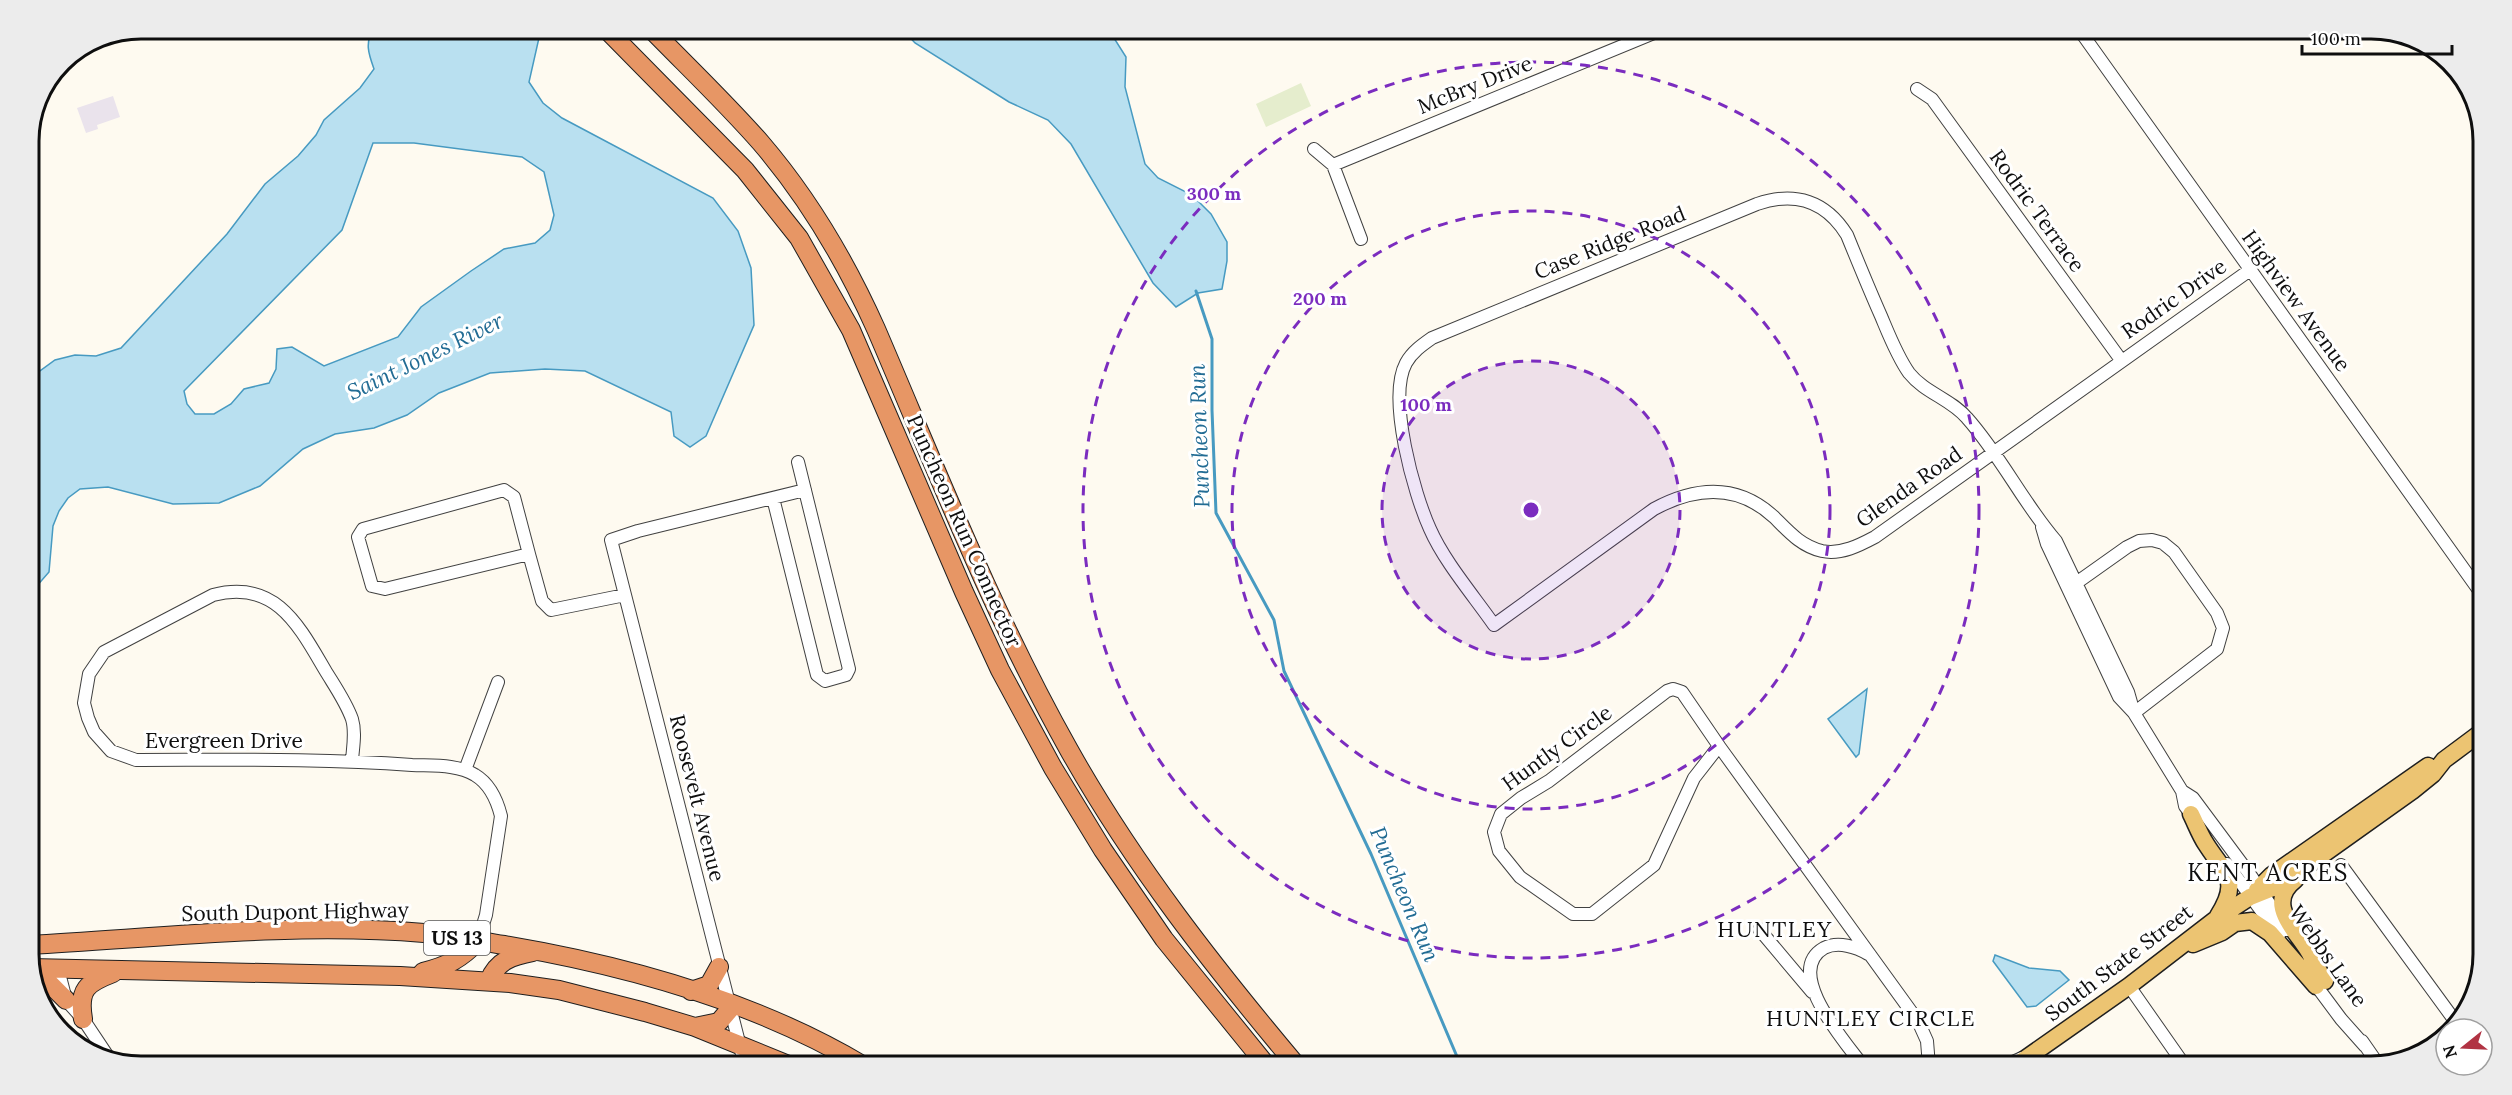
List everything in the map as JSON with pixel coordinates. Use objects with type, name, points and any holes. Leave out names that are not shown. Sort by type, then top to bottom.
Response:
[{"type":"highway","name":"Puncheon Run Connector","points":[[616,39],[745,170],[799,238],[851,330],[1000,670],[1053,768],[1103,850],[1164,939],[1259,1056]]},
{"type":"highway","name":"Puncheon Run Connector","points":[[661,39],[762,144],[797,188],[828,234],[868,311],[1005,628],[1070,751],[1118,831],[1170,908],[1226,981],[1289,1056]]},
{"type":"highway","name":"South Dupont Highway","points":[[39,942],[327,930],[424,933],[581,959],[691,991],[828,1046],[846,1056]]},
{"type":"highway","points":[[58,969],[60,959],[68,952],[132,939]]},
{"type":"highway","points":[[400,976],[447,966],[463,957],[478,941]]},
{"type":"highway","points":[[489,981],[494,969],[502,962],[515,956],[541,951]]},
{"type":"highway","points":[[691,991],[709,985],[720,967]]},
{"type":"highway","name":"US 13","points":[[40,968],[400,976],[489,981],[559,990],[645,1012],[695,1027],[767,1056]]},
{"type":"highway","points":[[83,1019],[80,1004],[85,989],[100,978],[118,971]]},
{"type":"highway","points":[[42,978],[66,1000]]},
{"type":"highway","points":[[695,1027],[719,1022],[729,1005]]},
{"type":"main road","name":"South State Street","points":[[2029,1056],[2129,986],[2216,919],[2257,893],[2280,885],[2371,820],[2433,774],[2444,760],[2473,738]]},
{"type":"main road","name":"South State Street","points":[[2257,893],[2272,875],[2410,777],[2425,767],[2444,760]]},
{"type":"main road","points":[[2191,814],[2205,843],[2228,876],[2229,896],[2216,919]]},
{"type":"main road","points":[[2320,984],[2286,918],[2282,898],[2289,885],[2346,843],[2371,820]]},
{"type":"main road","points":[[2172,952],[2222,933],[2235,923],[2252,921],[2270,933],[2320,984]]},
{"type":"street","name":"McBry Drive","points":[[1333,165],[1638,39]]},
{"type":"street","name":"Highview Avenue","points":[[2086,39],[2473,582]]},
{"type":"street","name":"Rodric Terrace","points":[[1917,89],[1932,99],[2121,360]]},
{"type":"street","points":[[1314,149],[1333,165],[1361,239]]},
{"type":"street","name":"Case Ridge Road","points":[[1494,625],[1430,530],[1408,461],[1399,405],[1400,379],[1406,364],[1417,348],[1432,338],[1757,204],[1772,199],[1805,200],[1824,209],[1837,219],[1898,356],[1911,375],[1926,389],[1966,416],[2056,541],[2073,585],[2128,692],[2134,713],[2182,791]]},
{"type":"street","name":"Rodric Drive","points":[[2121,360],[2250,270]]},
{"type":"street","name":"Glenda Road","points":[[1494,625],[1654,509],[1689,494],[1713,491],[1736,495],[1773,516],[1787,532],[1805,544],[1824,551],[1844,550],[1875,537],[2121,360]]},
{"type":"street","points":[[798,462],[805,490],[849,669],[846,675],[825,681],[818,675],[773,498],[805,490]]},
{"type":"street","points":[[529,555],[385,590],[372,586],[358,537],[363,529],[504,490],[514,497],[542,601],[551,610],[625,595]]},
{"type":"street","name":"Roosevelt Avenue","points":[[742,1056],[611,540],[638,531],[773,498]]},
{"type":"street","points":[[2073,585],[2127,547],[2139,541],[2151,540],[2163,543],[2174,552],[2217,613],[2223,628],[2217,650],[2134,713]]},
{"type":"street","name":"Evergreen Drive","points":[[352,760],[352,719],[304,635],[281,607],[253,593],[227,591],[213,595],[104,652],[89,674],[85,696],[88,718],[102,742],[111,751],[123,757],[136,760],[352,760],[465,770]]},
{"type":"street","points":[[478,941],[486,915],[501,816],[498,801],[488,786],[476,775],[465,770],[498,682]]},
{"type":"street","name":"Huntly Circle","points":[[1719,746],[1694,778],[1654,865],[1592,914],[1573,914],[1520,877],[1499,851],[1494,832],[1501,814],[1521,798],[1549,781],[1667,691],[1673,689],[1682,692],[1869,955],[1918,1020],[1927,1041],[1928,1056]]},
{"type":"street","points":[[2182,791],[2185,806],[2257,893]]},
{"type":"street","points":[[2182,791],[2193,798],[2257,893]]},
{"type":"street","points":[[2341,865],[2452,1016]]},
{"type":"street","name":"Webbs Lane","points":[[2257,893],[2372,1056]]},
{"type":"street","name":"Huntly Circle","points":[[1836,907],[1842,921],[1842,929],[1838,939],[1822,949],[1812,965],[1812,984],[1821,1008],[1856,1056]]},
{"type":"street","name":"Huntly Circle","points":[[1759,929],[1815,996]]},
{"type":"street","points":[[1830,946],[1849,946],[1869,955]]},
{"type":"street","points":[[58,969],[66,1000],[83,1019],[103,1048]]},
{"type":"street","points":[[2129,986],[2178,1056]]},
{"type":"street","points":[[2025,1056],[2039,1049]]},
{"type":"shaded area","points":[[113,96],[120,117],[97,125],[98,129],[86,133],[77,108]]},
{"type":"green space","points":[[1301,83],[1311,106],[1266,127],[1256,104]]},
{"type":"water","name":"Saint Jones River","points":[[369,39],[539,39],[529,82],[543,103],[562,118],[713,198],[738,231],[751,268],[754,325],[706,436],[690,447],[674,436],[671,412],[585,371],[545,369],[490,373],[439,393],[407,415],[374,428],[335,434],[303,449],[260,486],[219,503],[173,504],[108,487],[80,489],[68,498],[59,511],[53,526],[49,572],[39,584],[39,372],[55,360],[75,355],[96,356],[121,348],[227,234],[265,184],[298,156],[316,135],[324,120],[360,88],[374,69],[368,49]],"holes":[[[373,143],[414,143],[522,157],[544,172],[554,215],[550,230],[535,243],[504,249],[471,271],[421,307],[398,337],[324,366],[292,347],[277,349],[276,369],[269,383],[244,389],[231,404],[214,414],[195,414],[187,404],[184,391],[342,230]]]},
{"type":"water","points":[[911,39],[1115,39],[1126,57],[1125,87],[1145,164],[1158,178],[1192,195],[1211,214],[1227,242],[1227,261],[1222,289],[1198,293],[1176,307],[1153,283],[1071,144],[1048,120],[1009,102]]},
{"type":"water","points":[[1867,689],[1859,754],[1856,757],[1828,719]]},
{"type":"water","points":[[1995,955],[2029,968],[2060,971],[2069,980],[2036,1006],[2027,1007],[1993,961]]},
{"type":"waterway","name":"Puncheon Run","points":[[1196,291],[1212,339],[1216,513],[1274,620],[1284,671],[1371,854],[1457,1056]]},
{"type":"district","name":"KENT ACRES","points":[[2268,873]]},
{"type":"district","name":"HUNTLEY","points":[[1775,929]]},
{"type":"district","name":"HUNTLEY CIRCLE","points":[[1871,1018]]}]
